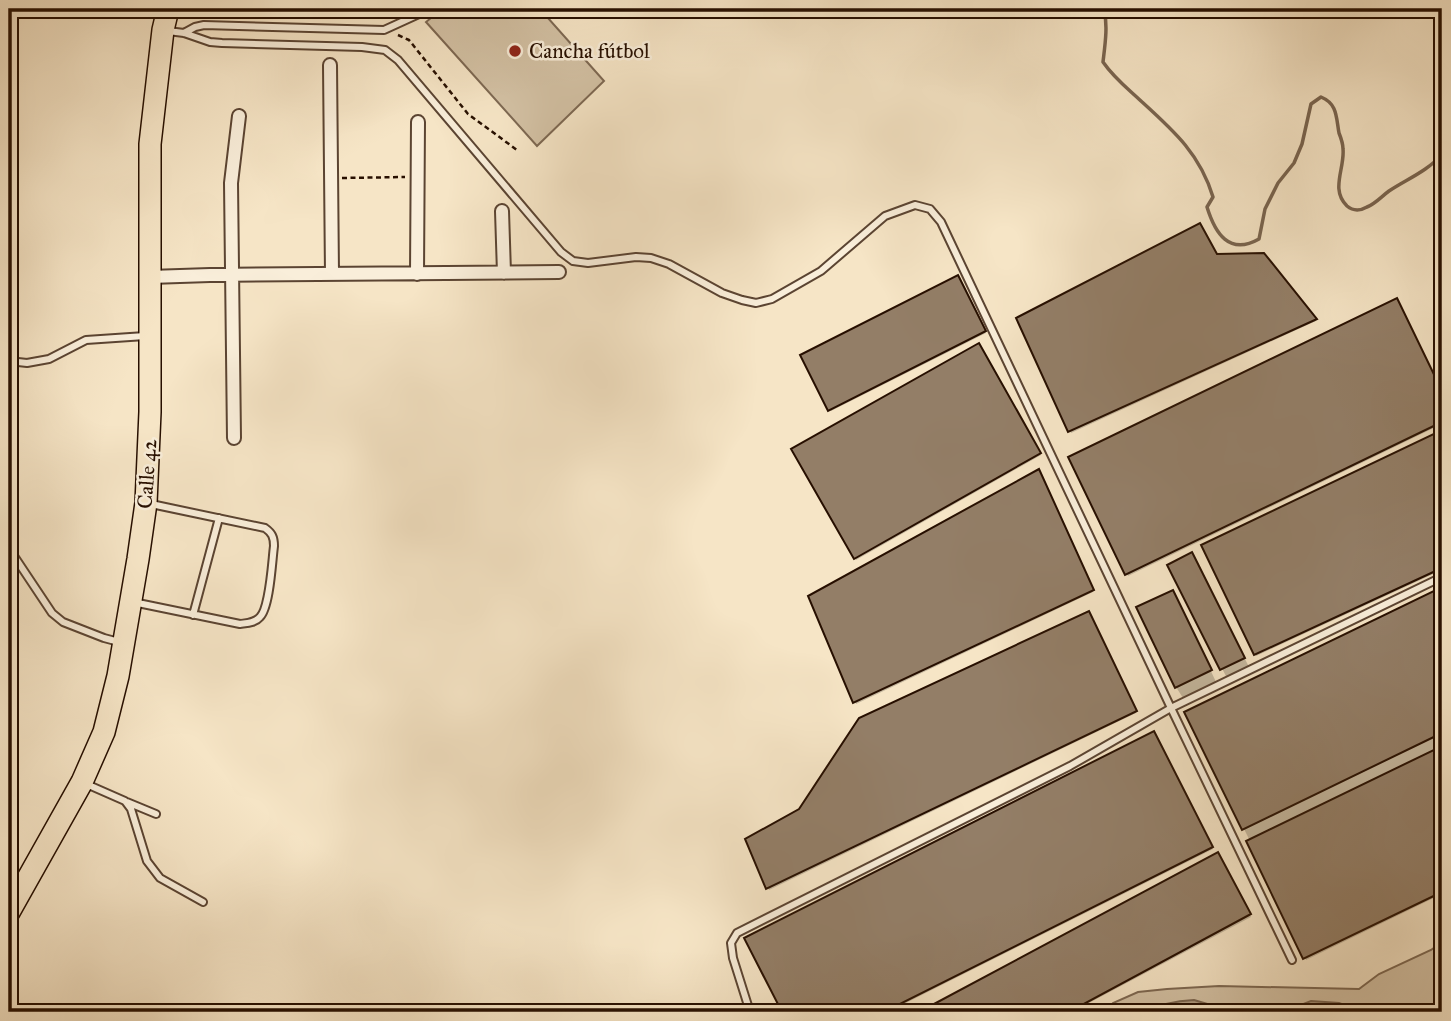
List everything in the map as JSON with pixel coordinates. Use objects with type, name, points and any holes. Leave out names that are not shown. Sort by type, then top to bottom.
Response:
[{"type":"main road","name":"Calle 42","points":[[9,912],[82,782],[104,733],[113,704],[146,503],[150,412],[150,144],[174,31],[168,9]]},
{"type":"street","points":[[330,65],[332,274]]},
{"type":"street","points":[[234,438],[231,183],[239,116]]},
{"type":"street","points":[[417,274],[418,122]]},
{"type":"street","points":[[502,211],[504,273]]},
{"type":"street","points":[[150,277],[559,272]]},
{"type":"lane","points":[[174,31],[204,25],[384,30],[430,9]]},
{"type":"lane","points":[[174,31],[210,42],[385,50],[398,60],[561,252],[573,261],[588,263],[636,257],[651,258],[669,264],[722,293],[756,303],[772,299],[821,271],[885,216],[915,205],[930,209],[947,234],[1292,960]]},
{"type":"lane","points":[[9,361],[27,363],[49,359],[86,340],[150,337]]},
{"type":"lane","points":[[131,601],[240,624],[251,623],[260,617],[266,607],[274,546],[274,538],[270,532],[265,528],[146,503]]},
{"type":"lane","points":[[193,615],[219,518]]},
{"type":"lane","points":[[12,553],[52,613],[63,622],[123,643]]},
{"type":"lane","points":[[750,1012],[733,958],[732,943],[737,933],[1070,766],[1171,708],[1442,577]]},
{"type":"lane","points":[[82,782],[156,814]]},
{"type":"lane","points":[[125,801],[131,809],[147,861],[160,878],[203,902]]},
{"type":"path","points":[[384,30],[409,40],[468,114],[517,150]]},
{"type":"path","points":[[331,178],[417,177]]},
{"type":"shaded area","name":"Cancha fútbol","points":[[442,9],[540,9],[604,81],[537,146],[426,22]]},
{"type":"shaded area","points":[[1442,942],[1442,1012],[1105,1012],[1113,1003],[1138,992],[1167,989],[1219,986],[1359,989],[1379,974],[1431,950]]},
{"type":"shaded area","points":[[1194,1000],[1234,1012],[1144,1012],[1168,1003]]},
{"type":"shaded area","points":[[1311,1001],[1339,1003],[1364,1012],[1260,1012],[1288,1010]]},
{"type":"building","points":[[1200,223],[1217,254],[1264,253],[1317,319],[1068,432],[1016,318]]},
{"type":"building","points":[[958,275],[986,331],[828,411],[800,355]]},
{"type":"building","points":[[1397,298],[1442,391],[1442,422],[1125,575],[1068,457]]},
{"type":"building","points":[[979,343],[1041,453],[854,559],[791,449]]},
{"type":"building","points":[[1442,430],[1442,568],[1254,655],[1201,545]]},
{"type":"building","points":[[1039,469],[1094,590],[853,703],[808,596]]},
{"type":"building","points":[[1192,552],[1245,658],[1220,670],[1167,565]]},
{"type":"building","points":[[1442,587],[1442,733],[1242,830],[1184,712]]},
{"type":"building","points":[[1173,590],[1212,670],[1175,688],[1136,607]]},
{"type":"building","points":[[1089,611],[1137,711],[766,889],[745,839],[799,809],[859,718]]},
{"type":"building","points":[[1154,731],[1213,847],[884,1012],[782,1012],[744,938]]},
{"type":"building","points":[[1442,746],[1442,892],[1303,959],[1246,841]]},
{"type":"building","points":[[1218,852],[1251,914],[1069,1012],[919,1012]]},
{"type":"waterway","points":[[1104,9],[1106,29],[1103,62],[1121,83],[1175,133],[1193,156],[1213,197],[1207,207],[1210,217],[1219,233],[1231,243],[1248,244],[1259,239],[1265,209],[1278,183],[1294,163],[1302,144],[1311,104],[1321,97],[1331,103],[1335,112],[1343,147],[1339,193],[1352,209],[1362,209],[1373,204],[1424,170],[1442,154]]},
{"type":"place","name":"Cancha fútbol","points":[[515,51]]}]
